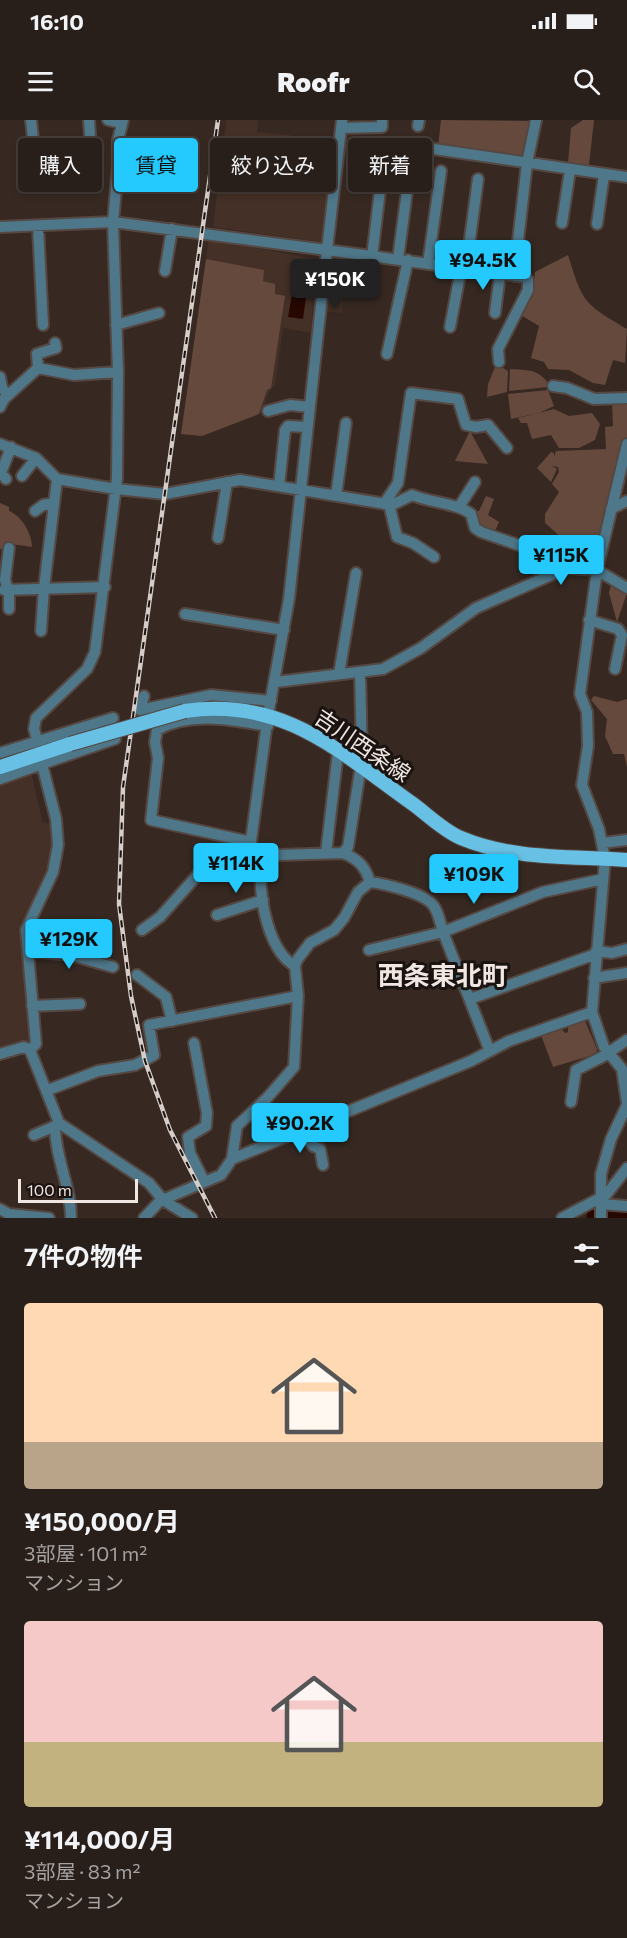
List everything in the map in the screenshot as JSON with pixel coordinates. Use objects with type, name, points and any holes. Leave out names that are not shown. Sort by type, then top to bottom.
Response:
[{"type":"main road","name":"吉川西条線","points":[[0,767],[185,711],[225,708],[269,714],[306,729],[459,837],[505,853],[627,860]]},
{"type":"street","points":[[32,120],[34,138]]},
{"type":"street","points":[[89,120],[90,138]]},
{"type":"street","points":[[37,740],[34,729],[36,718],[93,661],[105,587],[116,489],[118,372],[112,222],[118,166],[118,140],[123,121],[108,120]]},
{"type":"street","points":[[249,856],[269,714],[284,630],[341,124],[382,126],[382,120]]},
{"type":"street","points":[[514,276],[527,163],[536,120]]},
{"type":"street","points":[[387,354],[403,260],[413,146],[627,177]]},
{"type":"street","points":[[562,223],[570,170]]},
{"type":"street","points":[[429,264],[441,171]]},
{"type":"street","points":[[597,224],[604,175]]},
{"type":"street","points":[[450,327],[464,269],[478,179]]},
{"type":"street","points":[[372,257],[380,192]]},
{"type":"street","points":[[0,227],[112,222],[403,260],[528,280],[528,290],[498,349],[495,361]]},
{"type":"street","points":[[38,227],[43,325]]},
{"type":"street","points":[[165,271],[172,229]]},
{"type":"street","points":[[495,313],[500,274]]},
{"type":"street","points":[[116,325],[159,314]]},
{"type":"street","points":[[38,368],[37,354],[56,348],[55,343]]},
{"type":"street","points":[[38,368],[74,375],[118,372]]},
{"type":"street","points":[[0,407],[8,395],[38,368]]},
{"type":"street","points":[[0,377],[2,387],[8,395]]},
{"type":"street","points":[[553,386],[567,388],[594,399],[627,398]]},
{"type":"street","points":[[434,557],[413,543],[397,537],[387,504],[398,483],[411,393],[458,399],[466,425],[476,427],[488,425],[507,448]]},
{"type":"street","points":[[268,411],[290,405],[309,407]]},
{"type":"street","points":[[336,496],[346,423]]},
{"type":"street","points":[[279,486],[285,430],[288,426],[307,427]]},
{"type":"street","points":[[601,1218],[601,1174],[611,1139],[627,1104],[622,1069],[604,1047],[592,1012],[605,859],[602,843],[582,785],[588,746],[587,712],[580,694],[580,675],[597,570],[627,444]]},
{"type":"street","points":[[6,479],[0,473],[5,446],[36,458],[57,479],[116,489],[165,494],[240,480],[387,504],[412,495],[430,502],[459,507],[471,514],[475,528],[480,532],[553,557],[567,568]]},
{"type":"street","points":[[22,476],[36,458]]},
{"type":"street","points":[[41,631],[57,479]]},
{"type":"street","points":[[218,538],[227,482]]},
{"type":"street","points":[[459,507],[475,482]]},
{"type":"street","points":[[611,508],[627,501]]},
{"type":"street","points":[[35,511],[43,505],[54,503]]},
{"type":"street","points":[[9,548],[3,566],[9,609]]},
{"type":"street","points":[[276,682],[383,669],[421,648],[476,608],[567,568],[597,570],[627,588]]},
{"type":"street","points":[[339,674],[356,573]]},
{"type":"street","points":[[7,590],[105,587]]},
{"type":"street","points":[[185,614],[284,630]]},
{"type":"street","points":[[589,621],[618,629],[622,635],[615,669]]},
{"type":"street","points":[[343,853],[348,847],[361,768],[360,672]]},
{"type":"street","points":[[144,696],[140,710],[211,695],[269,714]]},
{"type":"street","points":[[153,706],[160,728]]},
{"type":"street","points":[[251,842],[151,820],[158,758],[155,736],[160,728],[195,720],[269,714]]},
{"type":"street","points":[[0,753],[113,718]]},
{"type":"street","points":[[90,724],[96,746]]},
{"type":"street","points":[[0,780],[115,740]]},
{"type":"street","points":[[326,853],[338,752]]},
{"type":"street","points":[[30,1050],[36,1044],[26,930],[53,872],[58,845],[55,811],[42,764]]},
{"type":"street","points":[[602,843],[627,840]]},
{"type":"street","points":[[142,930],[167,910],[202,870],[249,856],[343,853],[356,858],[366,870],[370,882]]},
{"type":"street","points":[[264,855],[261,886],[263,900],[279,952],[295,966]]},
{"type":"street","points":[[369,950],[443,932],[543,892],[603,879]]},
{"type":"street","points":[[144,1218],[163,1200],[221,1175],[232,1159],[237,1126],[267,1098],[294,1067],[298,996],[295,966],[310,943],[333,930],[344,918],[358,892],[370,882],[386,884],[430,902],[438,914],[489,1049]]},
{"type":"street","points":[[217,915],[263,900]]},
{"type":"street","points":[[470,999],[596,952],[612,953],[627,950]]},
{"type":"street","points":[[29,951],[71,955],[113,967]]},
{"type":"street","points":[[594,978],[627,973]]},
{"type":"street","points":[[137,975],[166,997],[172,1021]]},
{"type":"street","points":[[48,1090],[98,1071],[145,1060],[154,1055],[149,1025],[298,996]]},
{"type":"street","points":[[32,1006],[80,1004]]},
{"type":"street","points":[[232,1159],[471,1062],[489,1049],[551,1024],[592,1012]]},
{"type":"street","points":[[571,1102],[576,1070],[609,1053],[627,1040]]},
{"type":"street","points":[[195,1043],[207,1113],[206,1126],[188,1137],[190,1153],[204,1181]]},
{"type":"street","points":[[0,1054],[24,1047],[30,1050],[48,1090],[57,1124],[56,1149],[69,1195],[71,1218]]},
{"type":"street","points":[[34,1135],[57,1124]]},
{"type":"street","points":[[57,1124],[149,1183],[163,1200],[192,1218]]},
{"type":"street","points":[[301,1131],[312,1146],[320,1149],[323,1165]]},
{"type":"street","points":[[562,1218],[601,1200],[627,1168]]},
{"type":"street","points":[[601,1200],[627,1206]]},
{"type":"street","points":[[0,1209],[9,1214],[49,1218]]},
{"type":"shaded area","points":[[226,120],[258,120],[257,132],[315,138],[224,138]]},
{"type":"shaded area","points":[[441,120],[530,121],[526,156],[438,147]]},
{"type":"shaded area","points":[[583,120],[594,120],[589,165],[568,163],[571,128]]},
{"type":"shaded area","points":[[217,192],[327,192],[321,242],[213,227]]},
{"type":"shaded area","points":[[209,239],[315,259],[311,333],[283,328],[275,385],[269,391],[263,409],[259,414],[202,436],[181,434]]},
{"type":"shaded area","points":[[568,255],[577,283],[587,300],[601,313],[627,329],[625,363],[613,360],[605,385],[593,383],[569,370],[548,369],[544,362],[531,358],[539,326],[519,314],[533,296],[535,272]]},
{"type":"shaded area","points":[[338,257],[366,260],[363,283],[358,282],[344,293],[342,313],[326,311],[332,262]]},
{"type":"shaded area","points":[[206,259],[264,270],[263,281],[275,284],[275,294],[285,296],[271,388],[267,390],[259,414],[202,436],[181,434]]},
{"type":"shaded area","points":[[293,288],[307,290],[303,319],[288,317]]},
{"type":"shaded area","points":[[498,365],[508,371],[507,392],[487,397],[488,384]]},
{"type":"shaded area","points":[[510,369],[537,373],[549,384],[548,387],[509,391]]},
{"type":"shaded area","points":[[548,390],[554,406],[539,413],[511,419],[508,394]]},
{"type":"shaded area","points":[[627,400],[627,437],[595,567],[568,565],[557,557],[563,539],[545,523],[545,514],[559,492],[552,484],[559,472],[558,467],[552,466],[557,469],[551,482],[537,468],[551,452],[554,453],[554,457],[556,451],[606,449],[605,427],[613,426],[612,402]]},
{"type":"shaded area","points":[[554,409],[569,416],[592,413],[600,424],[595,440],[579,448],[559,448],[551,435],[532,439],[527,423],[521,423],[518,418]]},
{"type":"shaded area","points":[[470,431],[488,464],[455,461]]},
{"type":"shaded area","points":[[486,496],[494,499],[488,515],[499,522],[493,535],[475,527],[475,511],[479,511]]},
{"type":"shaded area","points":[[0,503],[9,507],[9,511],[22,521],[32,547],[5,543],[4,550],[0,549]]},
{"type":"shaded area","points":[[611,585],[627,593],[617,622],[609,593]]},
{"type":"shaded area","points":[[594,696],[617,702],[627,699],[627,767],[624,754],[613,754],[605,736],[607,719],[591,700]]},
{"type":"shaded area","points":[[31,772],[43,823],[53,824],[55,848],[51,872],[23,928],[27,953],[24,972],[32,1044],[0,1051],[0,783]]},
{"type":"shaded area","points":[[585,1021],[597,1049],[596,1054],[553,1067],[541,1035],[561,1028],[565,1033],[568,1032],[568,1026]]},
{"type":"waterway","points":[[594,1218],[595,1214],[627,1213]]},
{"type":"railway","points":[[215,1218],[170,1130],[145,1061],[131,996],[119,904],[123,787],[218,120]]},
{"type":"district","name":"西条東北町","points":[[443,974]]}]
